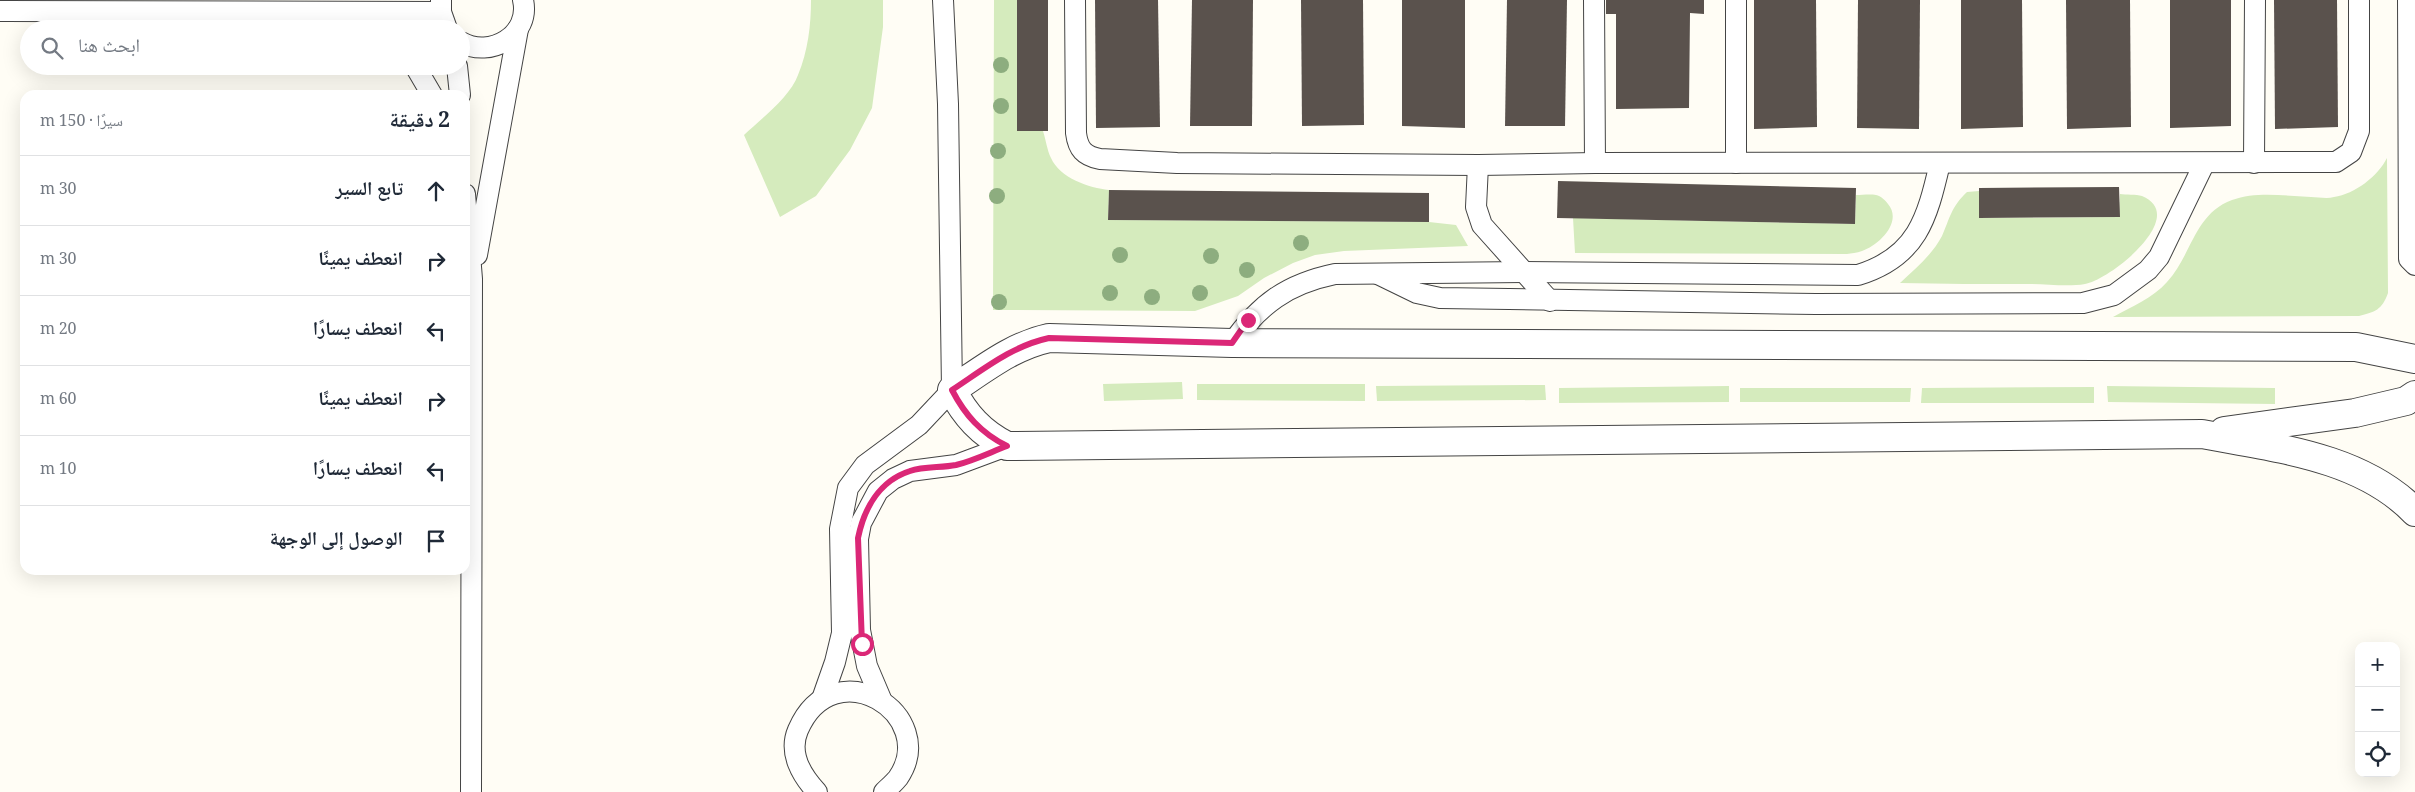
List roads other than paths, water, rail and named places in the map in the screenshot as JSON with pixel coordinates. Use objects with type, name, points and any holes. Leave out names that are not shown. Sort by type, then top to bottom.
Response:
[{"type":"street","points":[[2415,360],[2356,347],[1232,343],[1049,338],[1028,343],[1011,350],[952,390],[964,412],[990,437],[1007,446],[2202,434],[2355,413],[2406,401],[2415,395]]},
{"type":"street","points":[[2202,434],[2314,456],[2360,474],[2402,499],[2415,512]]},
{"type":"lane","points":[[472,279],[518,29],[525,8],[523,0]]},
{"type":"lane","points":[[822,699],[837,656],[842,633],[840,529],[848,488],[865,465],[919,425],[952,390],[948,104],[943,0]]},
{"type":"lane","points":[[1075,0],[1076,133],[1077,144],[1089,157],[1178,162],[1478,165],[1595,163],[2204,164],[2336,162],[2351,152],[2359,131],[2359,0]]},
{"type":"lane","points":[[1594,0],[1595,163]]},
{"type":"lane","points":[[1736,0],[1736,163]]},
{"type":"lane","points":[[2254,163],[2255,0]]},
{"type":"lane","points":[[2408,0],[2409,259],[2415,266]]},
{"type":"lane","points":[[0,11],[443,14]]},
{"type":"lane","points":[[358,12],[367,20]]},
{"type":"lane","points":[[470,47],[488,49],[506,42],[518,29]]},
{"type":"lane","points":[[420,75],[429,90]]},
{"type":"lane","points":[[458,75],[459,90]]},
{"type":"lane","points":[[1232,343],[1248,320],[1263,305],[1310,279],[1334,274],[1524,272],[1858,275],[1879,268],[1900,255],[1913,240],[1934,190],[1940,163]]},
{"type":"lane","points":[[1378,274],[1427,296],[1550,301],[1816,304],[2083,303],[2114,295],[2148,270],[2159,257],[2204,164]]},
{"type":"lane","points":[[1478,165],[1477,215],[1482,225],[1550,301]]},
{"type":"lane","points":[[470,255],[472,279],[471,792]]},
{"type":"lane","points":[[881,699],[867,666],[860,630],[858,538],[862,523],[878,490],[893,479],[910,471],[956,465],[1007,446]]},
{"type":"lane","points":[[817,792],[803,777],[796,757],[797,734],[805,714],[822,699],[841,691],[862,692],[881,699],[897,714],[906,735],[906,757],[898,778],[884,792]]}]
